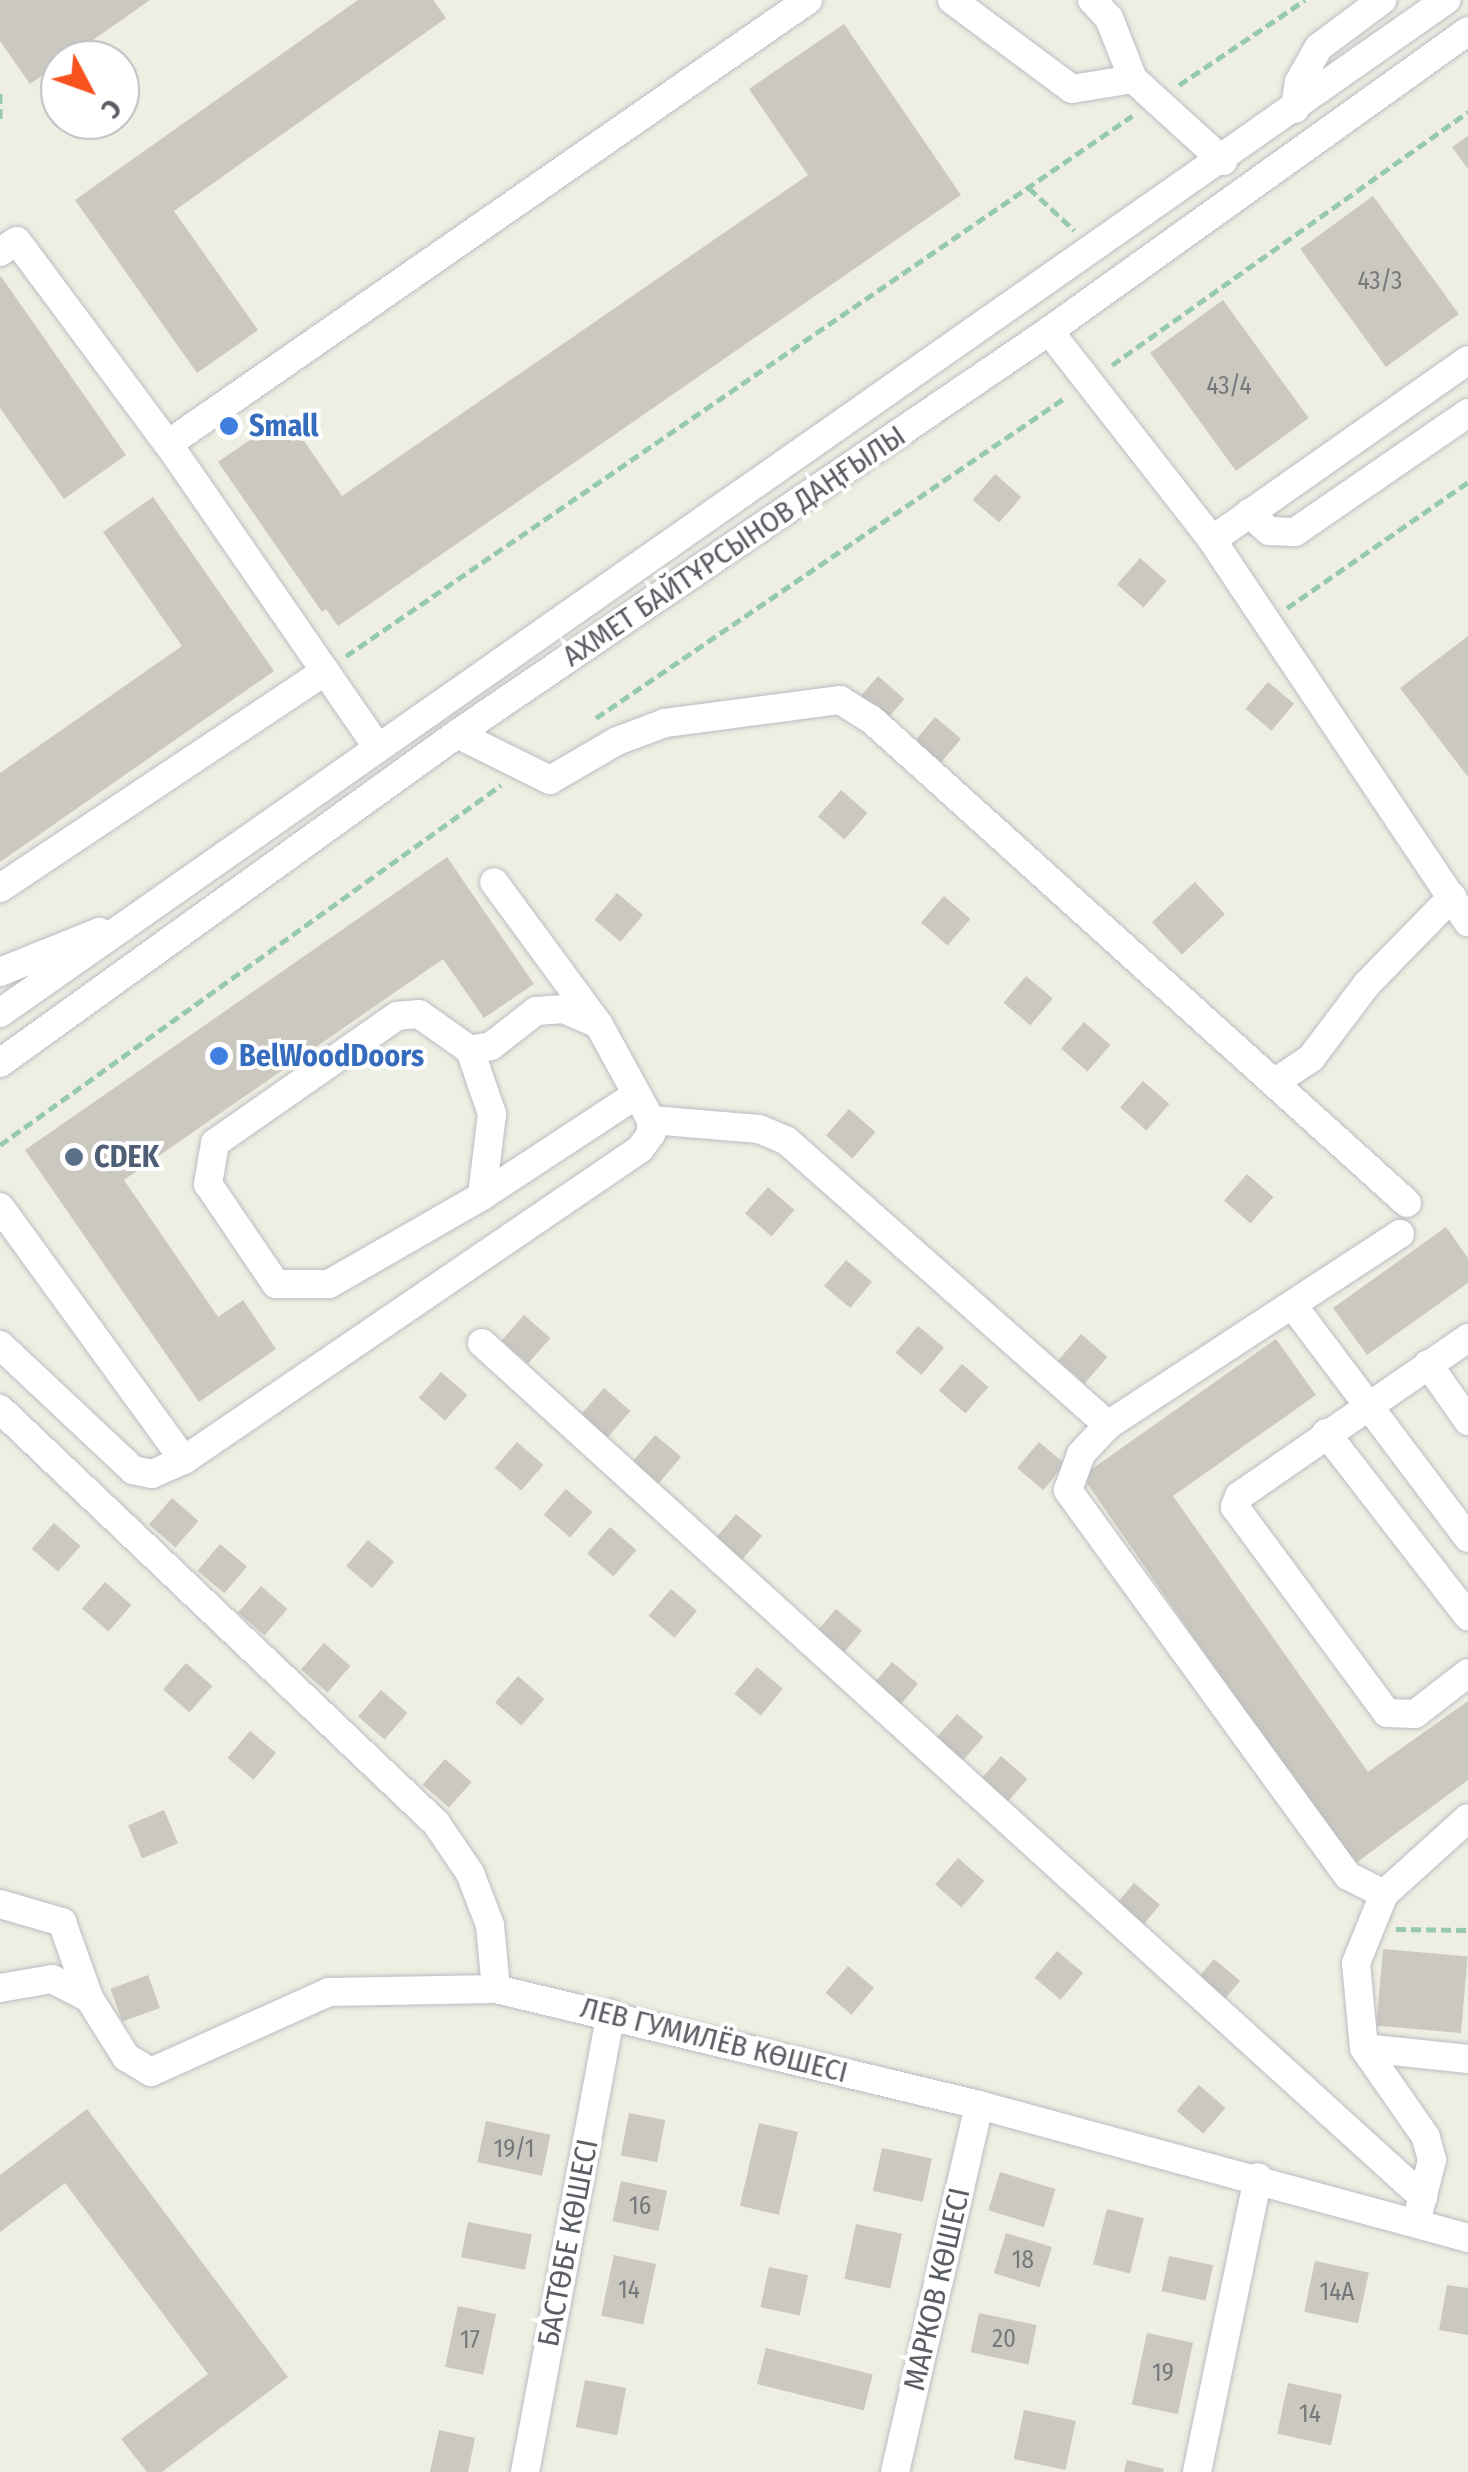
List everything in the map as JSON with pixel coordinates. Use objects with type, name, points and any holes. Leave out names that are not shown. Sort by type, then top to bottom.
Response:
[{"type":"street","points":[[168,444],[808,0]]},
{"type":"street","points":[[952,0],[1072,88],[1133,79]]},
{"type":"street","points":[[1092,0],[1109,18],[1133,79],[1223,162]]},
{"type":"street","points":[[1294,109],[1312,56],[1382,0]]},
{"type":"street","name":"АХМЕТ БАЙТҰРСЫНОВ ДАҢҒЫЛЫ","points":[[0,1014],[376,745],[1223,162],[1446,0]]},
{"type":"street","name":"АХМЕТ БАЙТҰРСЫНОВ ДАҢҒЫЛЫ","points":[[0,1063],[458,734],[1050,331],[1468,31]]},
{"type":"street","points":[[0,252],[18,241],[168,444],[376,745]]},
{"type":"street","points":[[1050,331],[1212,540],[1468,922]]},
{"type":"street","points":[[1212,540],[1468,360]]},
{"type":"street","points":[[1248,513],[1268,531],[1295,532],[1468,413]]},
{"type":"street","points":[[0,888],[325,671]]},
{"type":"street","points":[[458,734],[550,780],[617,741],[664,723],[718,721],[840,700],[872,719],[1407,1203]]},
{"type":"street","points":[[0,1345],[132,1470],[152,1474],[184,1460],[640,1148],[651,1134],[644,1108],[600,1025],[494,882]]},
{"type":"street","points":[[1274,1082],[1311,1058],[1367,984],[1452,897]]},
{"type":"street","points":[[0,972],[80,935],[115,929]]},
{"type":"street","points":[[470,1050],[491,1046],[536,1011],[564,1009],[600,1025]]},
{"type":"street","points":[[482,1196],[492,1114],[470,1050],[420,1014],[397,1016],[215,1143],[208,1184],[276,1284],[308,1288],[330,1284],[644,1108],[759,1129],[787,1141],[1108,1425]]},
{"type":"street","points":[[0,1208],[184,1460]]},
{"type":"street","points":[[1384,1894],[1348,1876],[1068,1490],[1081,1454],[1108,1425],[1294,1307],[1400,1234]]},
{"type":"street","points":[[1294,1307],[1468,1538]]},
{"type":"street","points":[[1468,1338],[1368,1402],[1239,1496],[1237,1517],[1386,1712],[1415,1714],[1468,1673]]},
{"type":"street","points":[[482,1344],[1423,2197]]},
{"type":"street","points":[[1428,1364],[1468,1421]]},
{"type":"street","points":[[0,1409],[436,1823],[470,1873],[490,1925],[496,1989]]},
{"type":"street","points":[[1326,1434],[1468,1616]]},
{"type":"street","points":[[1415,2225],[1432,2160],[1426,2136],[1364,2048],[1356,1963],[1384,1894],[1468,1818]]},
{"type":"street","points":[[0,1904],[62,1922],[88,1998]]},
{"type":"street","points":[[0,1988],[52,1979],[88,1998]]},
{"type":"street","name":"ЛЕВ ГУМИЛЁВ КӨШЕСІ","points":[[88,1998],[126,2058],[152,2072],[328,1992],[496,1989],[979,2105],[1468,2238]]},
{"type":"street","name":"БАСТӨБЕ КӨШЕСІ","points":[[525,2472],[611,2014]]},
{"type":"street","points":[[1364,2048],[1468,2059]]},
{"type":"street","name":"МАРКОВ КӨШЕСІ","points":[[896,2472],[979,2105]]},
{"type":"street","points":[[1197,2472],[1258,2178]]},
{"type":"path","points":[[325,671],[1305,0]]},
{"type":"path","points":[[0,93],[0,120]]},
{"type":"path","points":[[584,726],[1088,382],[1468,112]]},
{"type":"path","points":[[1028,188],[1096,249]]},
{"type":"path","points":[[1268,621],[1468,482]]},
{"type":"path","points":[[0,1145],[522,769]]},
{"type":"path","points":[[1367,1928],[1468,1930]]},
{"type":"building","points":[[0,0],[150,0],[93,40],[40,40],[40,77],[30,84],[0,41]]},
{"type":"building","points":[[358,0],[433,0],[446,18],[174,211],[258,330],[197,373],[75,200]]},
{"type":"building","points":[[844,24],[961,195],[338,626],[326,609],[322,612],[218,462],[286,415],[342,496],[808,175],[749,89]]},
{"type":"building","points":[[1468,136],[1468,169],[1452,147]]},
{"type":"building","points":[[1373,196],[1459,314],[1386,367],[1300,249]]},
{"type":"building","points":[[0,275],[126,455],[64,499],[0,408]]},
{"type":"building","points":[[1223,300],[1309,418],[1236,471],[1150,353]]},
{"type":"building","points":[[995,474],[1021,497],[999,523],[973,500]]},
{"type":"building","points":[[153,497],[274,671],[0,862],[0,773],[182,646],[103,532]]},
{"type":"building","points":[[1140,558],[1166,581],[1143,607],[1117,584]]},
{"type":"building","points":[[1468,636],[1468,777],[1400,688]]},
{"type":"building","points":[[878,676],[904,699],[881,725],[855,702]]},
{"type":"building","points":[[1268,682],[1294,704],[1272,731],[1246,709]]},
{"type":"building","points":[[935,717],[961,739],[939,766],[913,744]]},
{"type":"building","points":[[841,790],[867,813],[844,839],[818,816]]},
{"type":"building","points":[[447,857],[534,984],[484,1018],[443,959],[124,1180],[218,1317],[243,1300],[276,1349],[199,1402],[25,1150]]},
{"type":"building","points":[[1195,882],[1225,914],[1182,954],[1152,922]]},
{"type":"building","points":[[617,893],[643,915],[621,942],[595,920]]},
{"type":"building","points":[[944,896],[970,919],[947,945],[921,922]]},
{"type":"building","points":[[1026,976],[1053,998],[1030,1025],[1004,1003]]},
{"type":"building","points":[[1084,1022],[1110,1045],[1087,1071],[1061,1048]]},
{"type":"building","points":[[1143,1081],[1169,1104],[1146,1130],[1120,1107]]},
{"type":"building","points":[[849,1109],[875,1132],[852,1158],[826,1135]]},
{"type":"building","points":[[1247,1174],[1273,1197],[1250,1223],[1224,1200]]},
{"type":"building","points":[[768,1187],[794,1210],[771,1236],[745,1213]]},
{"type":"building","points":[[1446,1227],[1468,1258],[1468,1283],[1367,1355],[1333,1308]]},
{"type":"building","points":[[846,1260],[872,1282],[850,1308],[824,1286]]},
{"type":"building","points":[[524,1315],[550,1338],[528,1364],[502,1341]]},
{"type":"building","points":[[918,1326],[944,1348],[922,1375],[896,1353]]},
{"type":"building","points":[[1081,1334],[1107,1357],[1084,1383],[1058,1360]]},
{"type":"building","points":[[1276,1339],[1316,1395],[1173,1496],[1368,1772],[1468,1701],[1468,1780],[1352,1866],[1082,1476]]},
{"type":"building","points":[[962,1364],[988,1387],[965,1413],[939,1390]]},
{"type":"building","points":[[441,1372],[467,1395],[445,1421],[419,1398]]},
{"type":"building","points":[[604,1388],[630,1411],[607,1437],[581,1414]]},
{"type":"building","points":[[655,1435],[681,1457],[659,1484],[633,1462]]},
{"type":"building","points":[[517,1442],[543,1465],[521,1491],[495,1468]]},
{"type":"building","points":[[1039,1442],[1065,1464],[1043,1490],[1017,1468]]},
{"type":"building","points":[[566,1489],[592,1512],[570,1538],[544,1515]]},
{"type":"building","points":[[172,1498],[198,1521],[175,1547],[149,1524]]},
{"type":"building","points":[[736,1514],[762,1536],[740,1563],[714,1541]]},
{"type":"building","points":[[54,1523],[80,1546],[58,1572],[32,1549]]},
{"type":"building","points":[[610,1527],[636,1550],[613,1576],[587,1553]]},
{"type":"building","points":[[368,1540],[394,1562],[372,1588],[346,1566]]},
{"type":"building","points":[[220,1544],[247,1566],[224,1593],[198,1571]]},
{"type":"building","points":[[105,1582],[131,1605],[108,1631],[82,1608]]},
{"type":"building","points":[[261,1586],[287,1609],[264,1635],[238,1612]]},
{"type":"building","points":[[671,1589],[697,1611],[675,1638],[649,1616]]},
{"type":"building","points":[[836,1609],[862,1631],[840,1658],[814,1636]]},
{"type":"building","points":[[324,1643],[350,1666],[327,1692],[301,1669]]},
{"type":"building","points":[[892,1662],[918,1684],[896,1711],[870,1689]]},
{"type":"building","points":[[186,1663],[212,1686],[189,1712],[163,1689]]},
{"type":"building","points":[[757,1667],[783,1689],[761,1716],[735,1694]]},
{"type":"building","points":[[518,1676],[544,1699],[521,1725],[495,1702]]},
{"type":"building","points":[[381,1690],[407,1713],[384,1739],[358,1716]]},
{"type":"building","points":[[957,1714],[983,1737],[960,1763],[934,1740]]},
{"type":"building","points":[[250,1731],[276,1753],[254,1780],[228,1758]]},
{"type":"building","points":[[1001,1756],[1027,1779],[1004,1805],[978,1782]]},
{"type":"building","points":[[445,1759],[471,1782],[449,1808],[423,1785]]},
{"type":"building","points":[[164,1810],[178,1843],[142,1858],[128,1825]]},
{"type":"building","points":[[958,1858],[984,1881],[961,1907],[935,1884]]},
{"type":"building","points":[[1134,1883],[1160,1905],[1138,1931],[1112,1909]]},
{"type":"building","points":[[1383,1949],[1468,1956],[1461,2033],[1376,2026]]},
{"type":"building","points":[[1057,1951],[1083,1973],[1061,2000],[1035,1978]]},
{"type":"building","points":[[1214,1959],[1240,1981],[1218,2008],[1192,1986]]},
{"type":"building","points":[[848,1966],[874,1988],[852,2015],[826,1993]]},
{"type":"building","points":[[148,1975],[160,2008],[122,2022],[110,1989]]},
{"type":"building","points":[[1199,2085],[1225,2108],[1203,2134],[1177,2111]]},
{"type":"building","points":[[87,2109],[288,2377],[162,2472],[147,2472],[121,2439],[208,2374],[65,2183],[0,2232],[0,2175]]},
{"type":"building","points":[[629,2113],[665,2120],[657,2162],[621,2155]]},
{"type":"building","points":[[486,2121],[551,2135],[542,2176],[477,2162]]},
{"type":"building","points":[[759,2123],[798,2132],[779,2215],[740,2206]]},
{"type":"building","points":[[882,2148],[932,2159],[923,2202],[873,2191]]},
{"type":"building","points":[[1000,2172],[1055,2189],[1044,2227],[988,2210]]},
{"type":"building","points":[[621,2181],[667,2191],[658,2231],[612,2221]]},
{"type":"building","points":[[1107,2209],[1144,2218],[1130,2273],[1093,2264]]},
{"type":"building","points":[[468,2222],[532,2234],[525,2270],[461,2257]]},
{"type":"building","points":[[856,2224],[902,2234],[890,2289],[844,2279]]},
{"type":"building","points":[[1006,2233],[1052,2247],[1040,2287],[994,2273]]},
{"type":"building","points":[[614,2255],[656,2264],[643,2325],[601,2316]]},
{"type":"building","points":[[1169,2256],[1213,2265],[1206,2301],[1162,2291]]},
{"type":"building","points":[[1315,2261],[1369,2272],[1358,2323],[1304,2312]]},
{"type":"building","points":[[769,2267],[808,2275],[800,2315],[760,2307]]},
{"type":"building","points":[[1447,2285],[1468,2288],[1468,2335],[1439,2330]]},
{"type":"building","points":[[458,2306],[496,2314],[483,2375],[445,2367]]},
{"type":"building","points":[[979,2313],[1037,2325],[1028,2364],[971,2352]]},
{"type":"building","points":[[1147,2333],[1193,2343],[1178,2414],[1132,2404]]},
{"type":"building","points":[[766,2348],[873,2375],[864,2411],[757,2384]]},
{"type":"building","points":[[585,2380],[626,2388],[617,2435],[576,2427]]},
{"type":"building","points":[[1288,2383],[1342,2394],[1331,2445],[1277,2434]]},
{"type":"building","points":[[1024,2410],[1076,2421],[1065,2470],[1014,2459]]},
{"type":"building","points":[[439,2430],[475,2438],[468,2472],[430,2472]]},
{"type":"building","points":[[1127,2460],[1164,2469],[1124,2472]]},
{"type":"place","name":"Small","points":[[229,426]]},
{"type":"place","name":"BelWoodDoors","points":[[219,1056]]},
{"type":"place","name":"CDEK","points":[[74,1157]]}]
